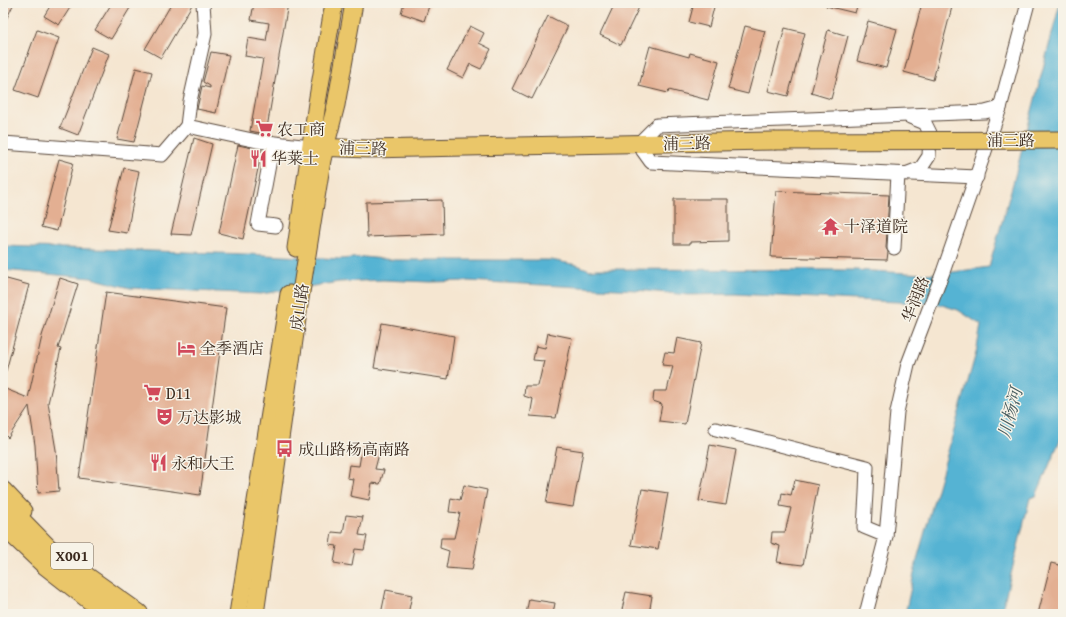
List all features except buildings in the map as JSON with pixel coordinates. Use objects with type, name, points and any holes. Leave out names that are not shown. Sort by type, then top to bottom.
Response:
[{"type":"highway","name":"X001","points":[[3,503],[52,553],[138,614]]},
{"type":"highway","name":"X001","points":[[3,524],[45,564],[109,614]]},
{"type":"main road","name":"成山路","points":[[238,614],[301,255],[322,160],[318,147],[317,103],[334,3]]},
{"type":"main road","name":"成山路","points":[[318,147],[336,104],[354,3]]},
{"type":"main road","name":"浦三路","points":[[318,147],[368,149],[774,141],[1063,140]]},
{"type":"main road","name":"成山路","points":[[255,614],[293,305]]},
{"type":"main road","name":"X001","points":[[3,490],[59,546],[148,614]]},
{"type":"main road","name":"X001","points":[[3,534],[41,572],[96,614]]},
{"type":"street","points":[[3,143],[162,155],[187,126],[190,101],[205,34],[203,3]]},
{"type":"street","name":"华润路","points":[[866,614],[886,536],[896,412],[908,364],[944,272],[1000,108],[1028,3]]},
{"type":"street","points":[[977,177],[651,162],[638,144],[657,125],[907,116],[985,112],[1000,108]]},
{"type":"street","points":[[902,174],[921,168],[929,156],[930,133],[925,123],[907,116]]},
{"type":"street","points":[[187,126],[228,136],[273,143],[318,147]]},
{"type":"street","points":[[273,143],[258,224],[276,226]]},
{"type":"street","points":[[894,248],[902,174]]},
{"type":"street","points":[[716,428],[867,467],[864,527],[886,536]]},
{"type":"water","name":"川杨河","points":[[1060,3],[1063,3],[1063,357],[1057,381],[1063,393],[1063,433],[1036,496],[1030,498],[1001,614],[905,614],[918,556],[976,353],[981,325],[958,310],[942,305],[918,303],[735,294],[688,295],[636,290],[468,281],[430,282],[383,280],[339,282],[261,294],[130,288],[91,278],[3,270],[3,246],[246,254],[340,259],[364,257],[395,260],[551,260],[577,265],[590,270],[855,270],[924,274],[989,267],[1014,180]]},
{"type":"place","name":"农工商","points":[[264,129]]},
{"type":"place","name":"华莱士","points":[[258,158]]},
{"type":"place","name":"十泽道院","points":[[831,226]]},
{"type":"place","name":"全季酒店","points":[[187,348]]},
{"type":"place","name":"D11","points":[[153,393]]},
{"type":"place","name":"万达影城","points":[[164,417]]},
{"type":"place","name":"成山路杨高南路","points":[[285,449]]},
{"type":"place","name":"永和大王","points":[[158,463]]}]
